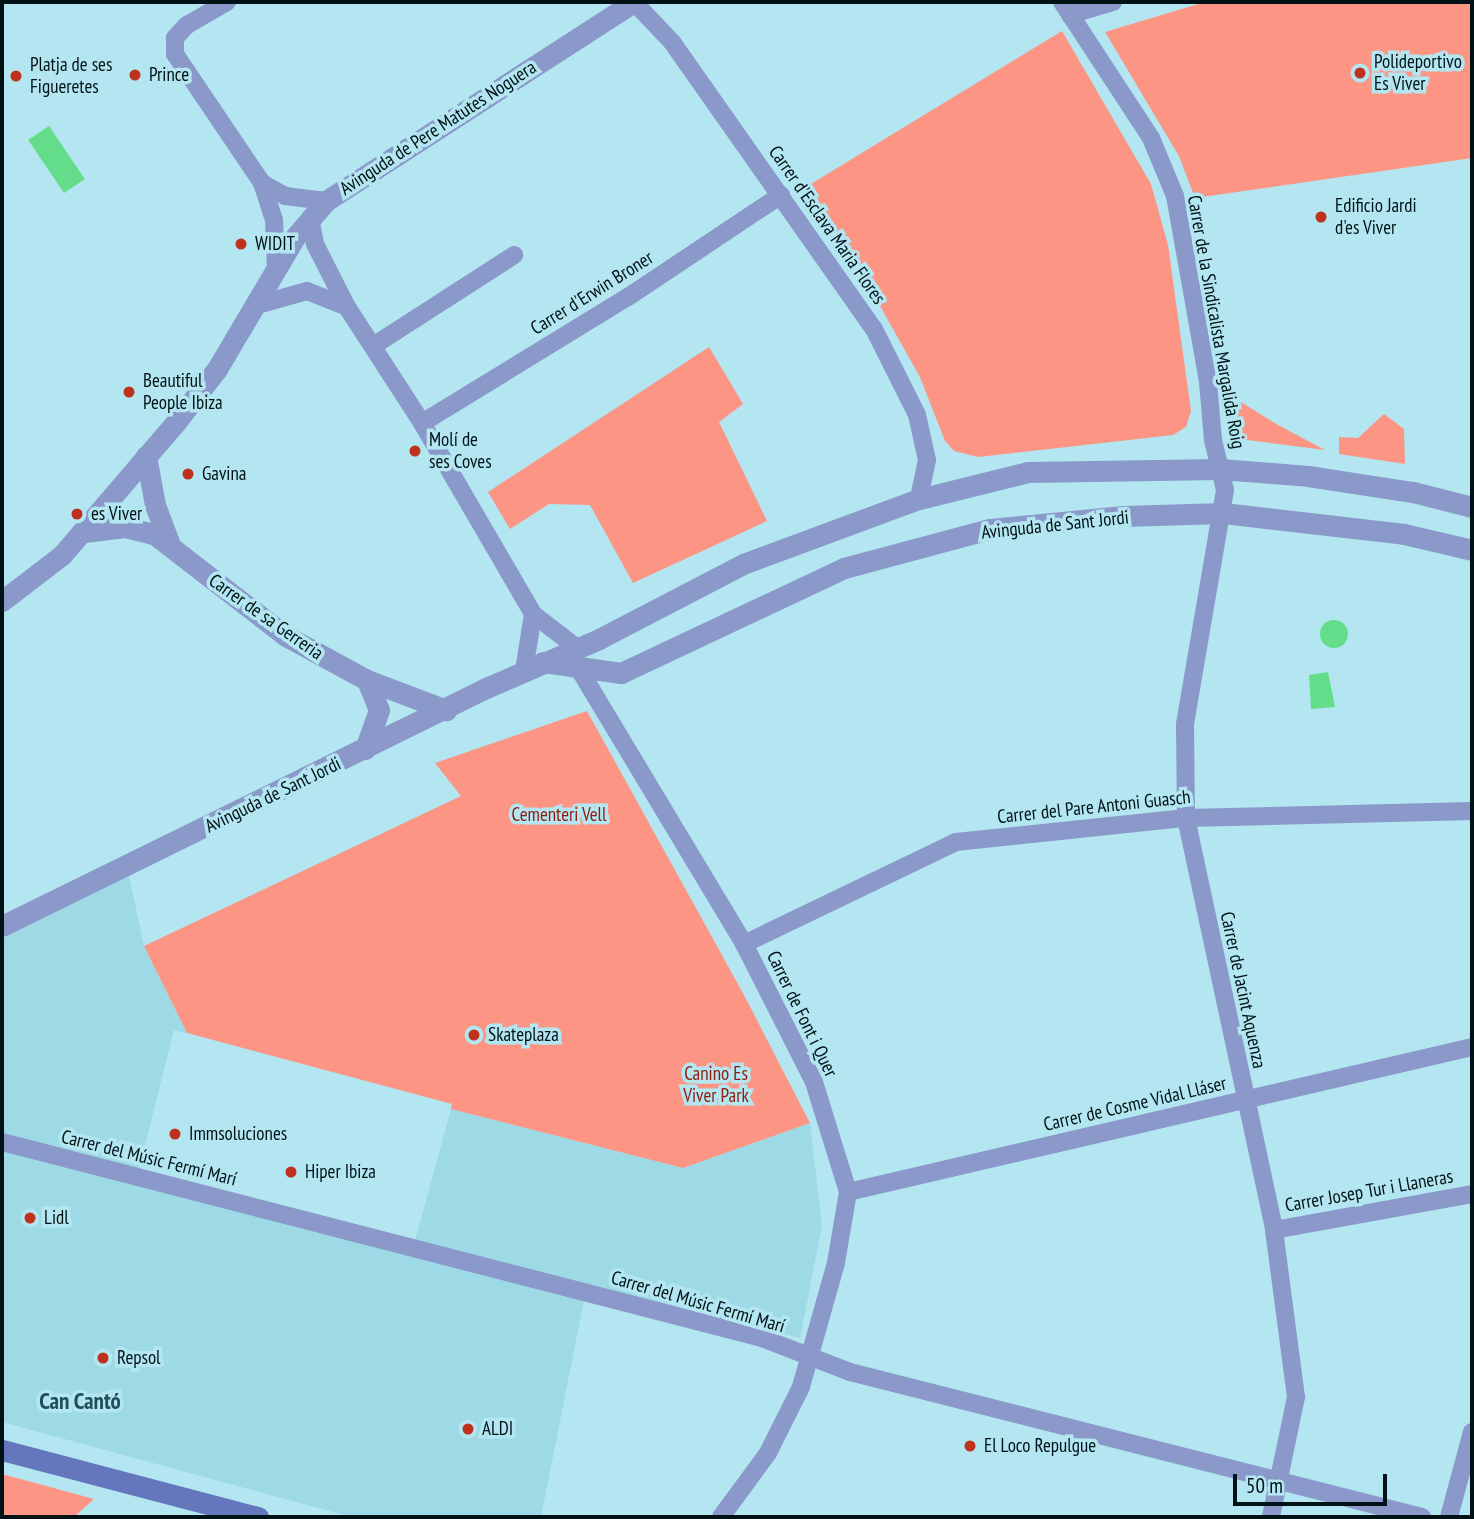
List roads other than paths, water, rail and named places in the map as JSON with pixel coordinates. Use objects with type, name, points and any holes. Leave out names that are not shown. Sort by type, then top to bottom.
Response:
[{"type":"main road","points":[[2,1450],[258,1517]]},
{"type":"street","points":[[227,2],[187,25],[175,38],[175,54],[262,183],[274,219],[276,270]]},
{"type":"street","name":"Carrer d'Esclava Maria Flores","points":[[634,2],[672,42],[781,195],[897,369],[918,415],[927,460],[919,499]]},
{"type":"street","name":"Avinguda de Pere Matutes Noguera","points":[[2,601],[47,569],[83,532],[201,391],[310,218],[326,201],[634,2]]},
{"type":"street","points":[[1066,8],[1113,2]]},
{"type":"street","name":"Carrer de la Sindicalista Margalida Roig","points":[[1066,8],[1151,138],[1175,196],[1220,469]]},
{"type":"street","points":[[262,183],[285,196],[326,201]]},
{"type":"street","name":"Carrer d'Erwin Broner","points":[[422,423],[628,297],[781,195]]},
{"type":"street","points":[[310,218],[315,244],[347,307],[422,423],[533,614],[578,659]]},
{"type":"street","points":[[373,346],[514,255]]},
{"type":"street","points":[[257,305],[307,291],[347,307]]},
{"type":"street","points":[[146,456],[155,505],[170,545]]},
{"type":"street","name":"Avinguda de Sant Jordi","points":[[2,926],[534,666],[578,659],[599,639],[743,564],[919,499],[1028,472],[1220,469],[1308,476],[1413,492],[1472,508]]},
{"type":"street","name":"Carrer de Jacint Aquenza","points":[[1220,469],[1223,513],[1185,725],[1186,818],[1244,1101],[1274,1230],[1296,1397],[1271,1517]]},
{"type":"street","name":"Avinguda de Sant Jordi","points":[[578,659],[606,674],[634,669],[844,568],[990,529],[1123,516],[1223,513],[1404,534],[1472,550]]},
{"type":"street","name":"Carrer de sa Gerreria","points":[[83,532],[140,529],[170,545],[286,636],[367,680],[446,710]]},
{"type":"street","points":[[533,614],[534,666]]},
{"type":"street","name":"Carrer de Font i Quer","points":[[578,659],[744,944],[814,1082],[828,1103],[848,1192],[836,1263],[811,1358],[768,1453],[721,1517]]},
{"type":"street","points":[[365,749],[379,710],[367,680]]},
{"type":"street","name":"Carrer del Pare Antoni Guasch","points":[[744,944],[956,842],[1186,818],[1472,811]]},
{"type":"street","name":"Carrer de Cosme Vidal Lláser","points":[[848,1192],[1472,1047]]},
{"type":"street","name":"Carrer del Músic Fermí Marí","points":[[2,1142],[762,1338],[850,1372],[1279,1483],[1422,1517]]},
{"type":"street","name":"Carrer Josep Tur i Llaneras","points":[[1274,1230],[1472,1194]]},
{"type":"street","points":[[1449,1517],[1472,1433]]},
{"type":"place","name":"Polideportivo Es Viver","points":[[1360,73]]},
{"type":"place","name":"Prince","points":[[135,75]]},
{"type":"place","name":"Platja de ses Figueretes","points":[[16,76]]},
{"type":"place","name":"Edificio Jardi d'es Viver","points":[[1321,217]]},
{"type":"place","name":"WIDIT","points":[[241,244]]},
{"type":"place","name":"Beautiful People Ibiza","points":[[129,392]]},
{"type":"place","name":"Molí de ses Coves","points":[[415,451]]},
{"type":"place","name":"Gavina","points":[[188,474]]},
{"type":"place","name":"es Viver","points":[[77,514]]},
{"type":"place","name":"Skateplaza","points":[[474,1035]]},
{"type":"place","name":"Immsoluciones","points":[[175,1134]]},
{"type":"place","name":"Hiper Ibiza","points":[[291,1172]]},
{"type":"place","name":"Lidl","points":[[30,1218]]},
{"type":"place","name":"Repsol","points":[[103,1358]]},
{"type":"place","name":"ALDI","points":[[468,1429]]},
{"type":"place","name":"El Loco Repulgue","points":[[970,1446]]},
{"type":"district","name":"Can Cantó","points":[[80,1401]]},
{"type":"park label","name":"Cementeri Vell","points":[[559,815]]},
{"type":"park label","name":"Canino Es Viver Park","points":[[716,1085]]}]
